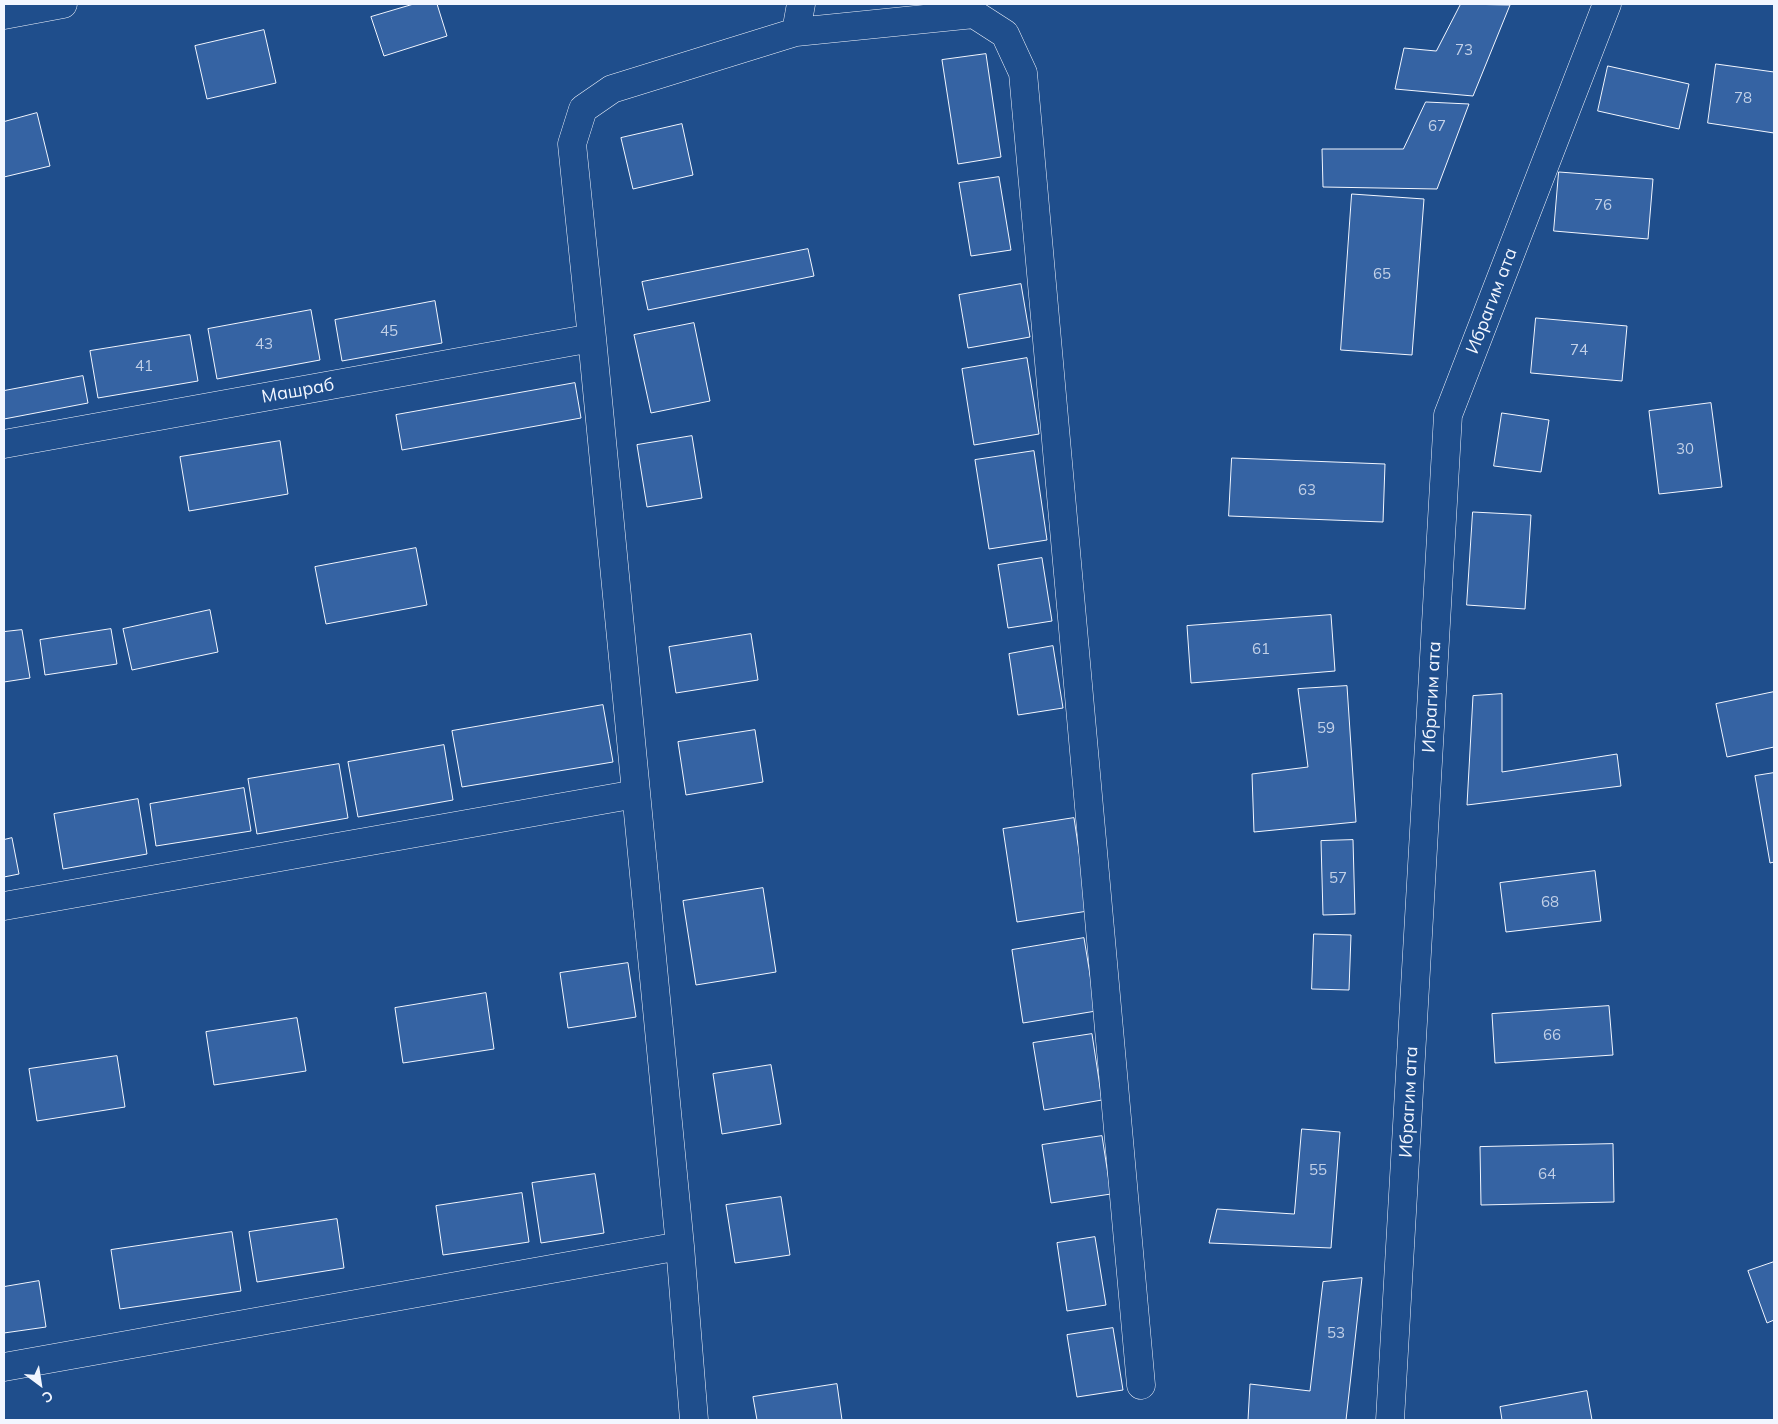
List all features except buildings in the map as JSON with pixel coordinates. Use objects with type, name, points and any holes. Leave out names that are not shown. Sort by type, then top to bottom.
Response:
[{"type":"street","points":[[4,15],[63,4]]},
{"type":"street","points":[[796,32],[802,4]]},
{"type":"street","name":"Ибрагим ата","points":[[1390,1420],[1448,415],[1607,4]]},
{"type":"street","points":[[694,1420],[680,1246],[572,144],[583,109],[612,89],[796,32],[974,14],[1005,34],[1023,73],[1141,1385]]},
{"type":"street","name":"Машраб","points":[[4,444],[592,338]]},
{"type":"street","points":[[4,906],[636,794]]},
{"type":"street","points":[[4,1367],[680,1246]]}]
